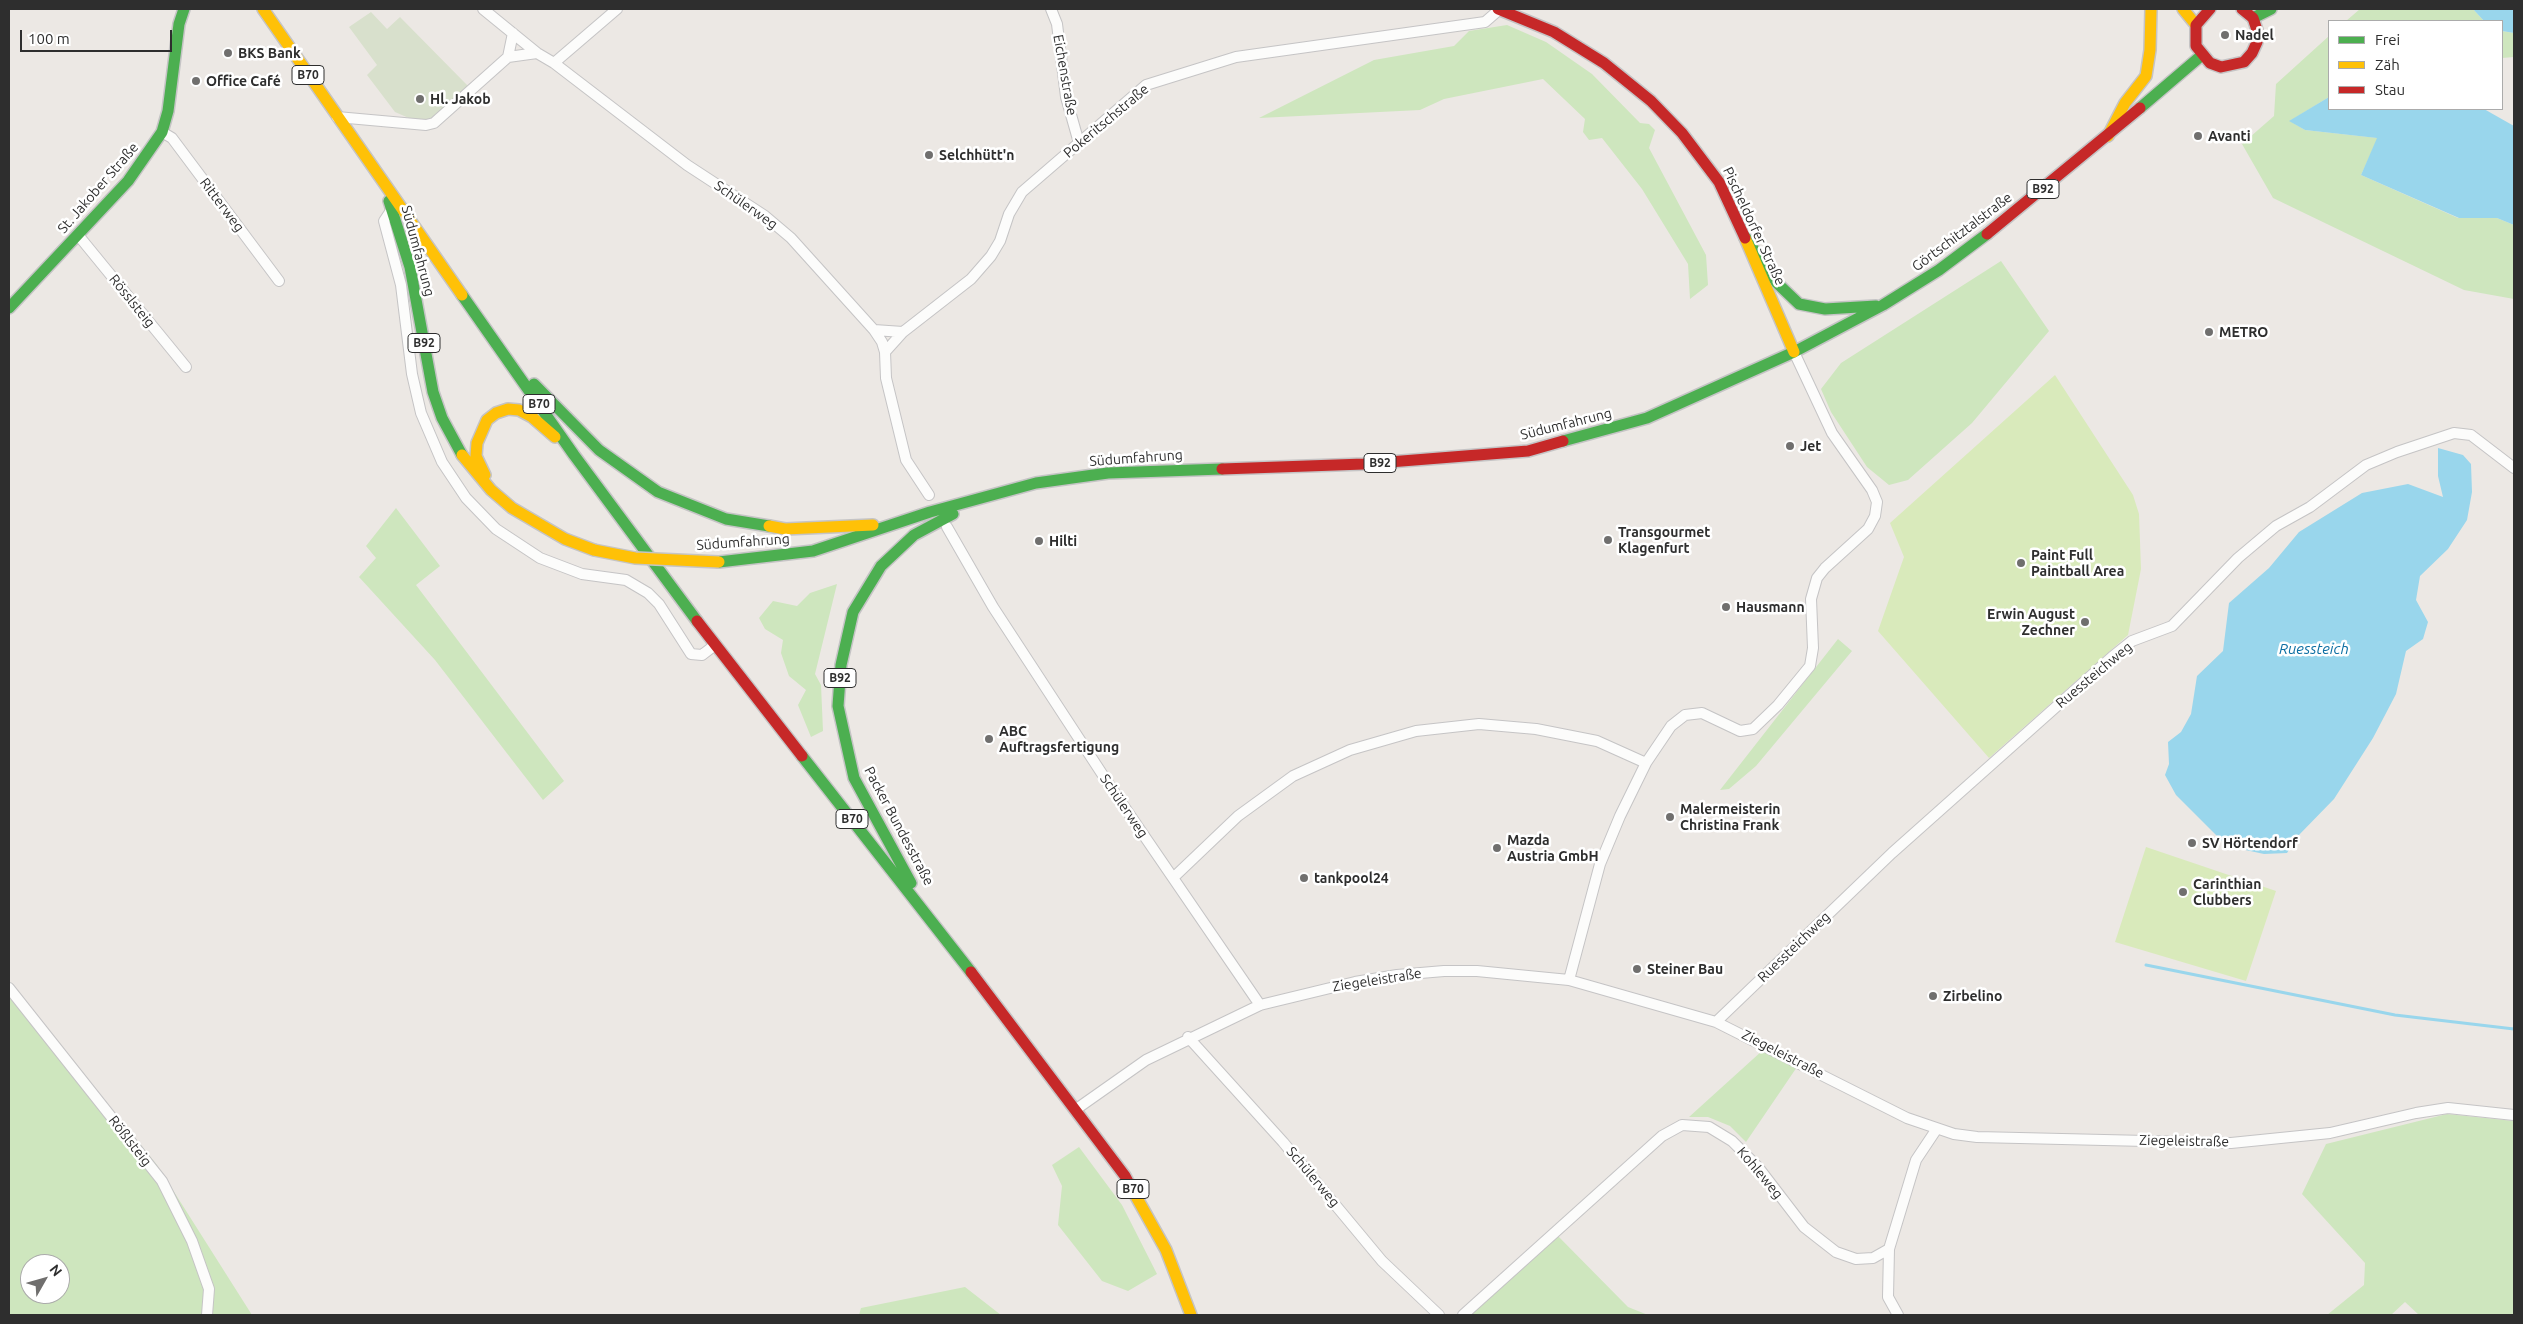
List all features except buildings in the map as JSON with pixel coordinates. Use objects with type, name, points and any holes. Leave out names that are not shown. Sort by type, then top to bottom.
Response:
[{"type":"main road","name":"St. Jakober Straße","points":[[9,308],[78,235],[141,164],[162,132],[172,92],[178,24],[184,9]]},
{"type":"main road","name":"B70","points":[[263,9],[574,455],[715,645],[934,923],[1125,1176],[1166,1250],[1191,1315]]},
{"type":"main road","name":"Pischeldorfer Straße","points":[[1499,9],[1554,32],[1604,63],[1651,101],[1701,156],[1719,182],[1745,237],[1794,352]]},
{"type":"main road","points":[[2108,136],[2125,103],[2146,76],[2150,50],[2151,9]]},
{"type":"main road","points":[[2182,9],[2196,25]]},
{"type":"main road","points":[[2210,9],[2201,17],[2196,25],[2196,46],[2210,63],[2222,67],[2244,62],[2252,53],[2257,42],[2257,30],[2253,18],[2242,9]]},
{"type":"main road","points":[[2253,18],[2271,9]]},
{"type":"main road","name":"Görtschitztalstraße","points":[[1794,352],[1882,305],[1939,270],[1978,242],[2108,136],[2202,55]]},
{"type":"main road","name":"Südumfahrung","points":[[383,183],[410,267],[434,392],[442,418],[454,443],[469,465],[491,490],[534,523],[565,539],[594,550],[634,558],[719,562],[813,551],[1036,483],[1108,472],[1364,464],[1528,451],[1647,418],[1794,352]]},
{"type":"main road","points":[[1745,237],[1777,283],[1800,304],[1825,309],[1882,305]]},
{"type":"main road","name":"B92","points":[[504,353],[599,450],[658,492],[726,519],[784,529],[830,529],[900,523]]},
{"type":"main road","name":"Südumfahrung","points":[[491,490],[476,456],[477,443],[487,420],[496,413],[508,409],[519,410],[532,417],[574,455]]},
{"type":"main road","name":"Packer Bundesstraße","points":[[934,923],[854,778],[838,706],[841,665],[853,612],[880,566],[895,550],[936,521],[1004,492]]},
{"type":"street","name":"Schülerweg","points":[[483,9],[537,53],[554,63],[687,165],[765,216],[791,238],[874,330],[885,352],[886,378],[906,460],[929,495]]},
{"type":"street","points":[[554,63],[617,9]]},
{"type":"street","name":"Eichenstraße","points":[[1050,9],[1057,24],[1066,97],[1079,143]]},
{"type":"street","name":"Pokeritschstraße","points":[[885,352],[903,332],[978,272],[1000,241],[1009,214],[1022,192],[1146,84],[1236,58],[1485,22],[1499,9]]},
{"type":"street","points":[[508,57],[513,33]]},
{"type":"street","points":[[337,117],[426,125],[434,123],[508,57],[537,53]]},
{"type":"street","name":"Ritterweg","points":[[162,132],[172,138],[279,281]]},
{"type":"street","points":[[392,209],[384,221],[401,285],[412,374],[421,413],[442,462],[466,498],[496,529],[540,558],[582,574],[626,580],[648,592],[663,609],[691,654],[702,655],[715,645]]},
{"type":"street","name":"Rösslsteig","points":[[78,235],[186,367]]},
{"type":"street","points":[[874,330],[903,332]]},
{"type":"street","points":[[1569,980],[1600,864],[1620,816],[1646,763],[1671,726],[1685,716],[1702,713],[1740,731],[1753,729],[1778,705],[1810,666],[1814,648],[1811,599],[1817,578],[1825,568],[1868,529],[1875,516],[1876,502],[1872,490],[1832,433],[1794,352]]},
{"type":"street","name":"Ruessteichweg","points":[[1716,1022],[1889,856],[2112,657],[2132,641],[2172,626],[2238,558],[2276,526],[2310,507],[2366,465],[2397,452],[2454,433],[2471,435],[2514,468]]},
{"type":"street","name":"Schülerweg","points":[[947,527],[1003,623],[1108,783],[1260,1004]]},
{"type":"street","points":[[1174,877],[1238,816],[1293,776],[1350,750],[1416,731],[1478,724],[1536,729],[1597,741],[1646,763]]},
{"type":"street","name":"Ziegeleistraße","points":[[1075,1110],[1146,1060],[1260,1004],[1355,982],[1444,971],[1513,973],[1569,980],[1716,1022],[1810,1067],[1891,1111],[1936,1130],[1977,1137],[2231,1143],[2330,1133],[2416,1113],[2448,1108],[2514,1116]]},
{"type":"street","name":"Rößlsteig","points":[[9,988],[162,1181],[192,1241],[209,1289],[207,1315]]},
{"type":"street","name":"Schülerweg","points":[[1188,1038],[1283,1142],[1382,1261],[1438,1315]]},
{"type":"street","name":"Kohleweg","points":[[1463,1315],[1662,1136],[1682,1125],[1709,1127],[1732,1141],[1758,1167],[1804,1227],[1836,1252],[1846,1257],[1865,1259],[1889,1249]]},
{"type":"street","points":[[1898,1315],[1888,1297],[1889,1249],[1916,1160],[1936,1130]]},
{"type":"green space","points":[[2360,9],[2473,9],[2483,20],[2347,20]]},
{"type":"green space","points":[[371,12],[387,29],[400,17],[468,86],[468,89],[434,119],[418,122],[395,112],[367,75],[377,65],[349,27]]},
{"type":"green space","points":[[1507,25],[1546,42],[1592,74],[1640,123],[1649,124],[1655,130],[1649,148],[1706,255],[1708,285],[1690,299],[1688,264],[1642,189],[1602,138],[1589,140],[1583,132],[1585,119],[1543,79],[1444,99],[1420,110],[1259,118],[1374,60],[1454,46],[1469,31]]},
{"type":"green space","points":[[2503,31],[2514,33],[2514,57],[2503,58]]},
{"type":"green space","points":[[2328,37],[2328,98],[2290,121],[2305,130],[2378,138],[2361,175],[2458,218],[2497,218],[2514,225],[2514,299],[2464,290],[2273,198],[2242,144],[2274,116],[2276,84]]},
{"type":"green space","points":[[2001,261],[2049,331],[1972,423],[1908,480],[1889,485],[1867,467],[1831,412],[1821,389],[1841,363]]},
{"type":"green space","name":"Paint Full Paintball Area","points":[[2055,375],[2133,495],[2139,514],[2141,569],[2128,635],[1989,758],[1878,631],[1904,557],[1890,523]]},
{"type":"green space","points":[[396,508],[440,566],[416,585],[564,781],[543,800],[435,660],[359,577],[376,558],[366,546]]},
{"type":"green space","points":[[837,584],[815,674],[821,685],[823,731],[811,737],[798,705],[806,690],[789,676],[781,653],[783,640],[765,629],[759,618],[773,601],[797,606],[810,593]]},
{"type":"green space","points":[[1838,639],[1852,651],[1756,766],[1729,789],[1720,790]]},
{"type":"green space","name":"Carinthian Clubbers","points":[[2146,847],[2276,891],[2246,981],[2115,942]]},
{"type":"green space","points":[[9,982],[157,1165],[252,1315],[9,1315]]},
{"type":"green space","points":[[1763,1050],[1797,1067],[1746,1142],[1730,1126],[1708,1117],[1689,1117]]},
{"type":"green space","points":[[2447,1114],[2514,1121],[2514,1315],[2419,1315],[2405,1302],[2391,1315],[2327,1315],[2364,1285],[2365,1263],[2302,1194],[2326,1144]]},
{"type":"green space","points":[[1079,1147],[1122,1205],[1157,1274],[1128,1291],[1102,1281],[1058,1225],[1062,1186],[1052,1165]]},
{"type":"green space","points":[[1556,1234],[1628,1307],[1648,1315],[1463,1315]]},
{"type":"green space","points":[[965,1287],[1001,1315],[859,1315],[861,1308]]},
{"type":"water","points":[[2473,9],[2514,9],[2514,33],[2503,31],[2503,20],[2483,20]]},
{"type":"water","points":[[2328,98],[2328,110],[2486,110],[2514,126],[2514,225],[2497,218],[2459,218],[2361,175],[2377,138],[2305,130],[2289,121]]},
{"type":"water","name":"Ruessteich","points":[[2438,448],[2463,455],[2471,464],[2472,492],[2467,520],[2448,549],[2420,576],[2416,600],[2428,622],[2423,639],[2406,651],[2396,694],[2373,738],[2334,799],[2297,837],[2287,853],[2264,854],[2227,846],[2176,795],[2165,775],[2169,764],[2168,742],[2181,732],[2191,714],[2197,676],[2223,651],[2229,603],[2269,568],[2299,532],[2362,493],[2408,484],[2443,497],[2438,476]]},
{"type":"waterway","points":[[2146,965],[2395,1015],[2514,1029]]},
{"type":"traffic: fast","points":[[9,308],[128,181],[162,132],[168,111],[179,24],[184,9]]},
{"type":"traffic: fast","points":[[2253,18],[2271,9]]},
{"type":"traffic: fast","points":[[2140,108],[2202,55]]},
{"type":"traffic: fast","points":[[389,201],[410,267],[433,392],[442,418],[462,455]]},
{"type":"traffic: fast","points":[[1563,441],[1647,418],[1794,352],[1883,305],[1939,270],[1987,234]]},
{"type":"traffic: fast","points":[[1745,237],[1777,283],[1799,304],[1825,309],[1876,306]]},
{"type":"traffic: fast","points":[[462,295],[574,455],[697,621]]},
{"type":"traffic: fast","points":[[534,384],[599,450],[658,492],[726,519],[769,526]]},
{"type":"traffic: fast","points":[[719,562],[813,551],[930,512],[1036,483],[1108,473],[1222,469]]},
{"type":"traffic: fast","points":[[911,883],[854,778],[838,706],[841,665],[853,612],[881,566],[914,535],[953,514]]},
{"type":"traffic: fast","points":[[802,756],[971,972]]},
{"type":"traffic: slow","points":[[263,9],[462,295]]},
{"type":"traffic: slow","points":[[2108,136],[2125,103],[2146,76],[2150,50],[2151,9]]},
{"type":"traffic: slow","points":[[2183,9],[2196,25]]},
{"type":"traffic: slow","points":[[1745,238],[1794,352]]},
{"type":"traffic: slow","points":[[485,475],[476,456],[477,443],[487,420],[496,413],[508,409],[519,410],[532,417],[555,437]]},
{"type":"traffic: slow","points":[[462,455],[491,490],[512,508],[565,539],[594,550]]},
{"type":"traffic: slow","points":[[769,526],[785,529],[873,525]]},
{"type":"traffic: slow","points":[[594,550],[635,558],[719,562]]},
{"type":"traffic: slow","points":[[1133,1191],[1166,1250],[1191,1315]]},
{"type":"traffic: jam","points":[[1498,9],[1554,32],[1604,63],[1651,101],[1682,133],[1719,182],[1745,238]]},
{"type":"traffic: jam","points":[[2210,9],[2196,25],[2196,46],[2210,63],[2221,67],[2244,62],[2252,53],[2257,42],[2257,30],[2253,18],[2242,9]]},
{"type":"traffic: jam","points":[[1987,234],[2140,108]]},
{"type":"traffic: jam","points":[[1222,469],[1364,464],[1528,451],[1563,441]]},
{"type":"traffic: jam","points":[[697,621],[802,756]]},
{"type":"traffic: jam","points":[[971,972],[1125,1176],[1133,1191]]},
{"type":"place","name":"Nadel","points":[[2225,35]]},
{"type":"place","name":"BKS Bank","points":[[228,53]]},
{"type":"place","name":"Office Café","points":[[196,81]]},
{"type":"place","name":"Hl. Jakob","points":[[420,99]]},
{"type":"place","name":"Avanti","points":[[2198,136]]},
{"type":"place","name":"Selchhütt'n","points":[[929,155]]},
{"type":"place","name":"METRO","points":[[2209,332]]},
{"type":"place","name":"Jet","points":[[1790,446]]},
{"type":"place","name":"Transgourmet Klagenfurt","points":[[1608,540]]},
{"type":"place","name":"Hilti","points":[[1039,541]]},
{"type":"place","name":"Paint Full Paintball Area","points":[[2021,563]]},
{"type":"place","name":"Hausmann","points":[[1726,607]]},
{"type":"place","name":"Erwin August Zechner","points":[[2085,622]]},
{"type":"place","name":"ABC Auftragsfertigung","points":[[989,739]]},
{"type":"place","name":"Malermeisterin Christina Frank","points":[[1670,817]]},
{"type":"place","name":"SV Hörtendorf","points":[[2192,843]]},
{"type":"place","name":"Mazda Austria GmbH","points":[[1497,848]]},
{"type":"place","name":"tankpool24","points":[[1304,878]]},
{"type":"place","name":"Carinthian Clubbers","points":[[2183,892]]},
{"type":"place","name":"Steiner Bau","points":[[1637,969]]},
{"type":"place","name":"Zirbelino","points":[[1933,996]]}]
